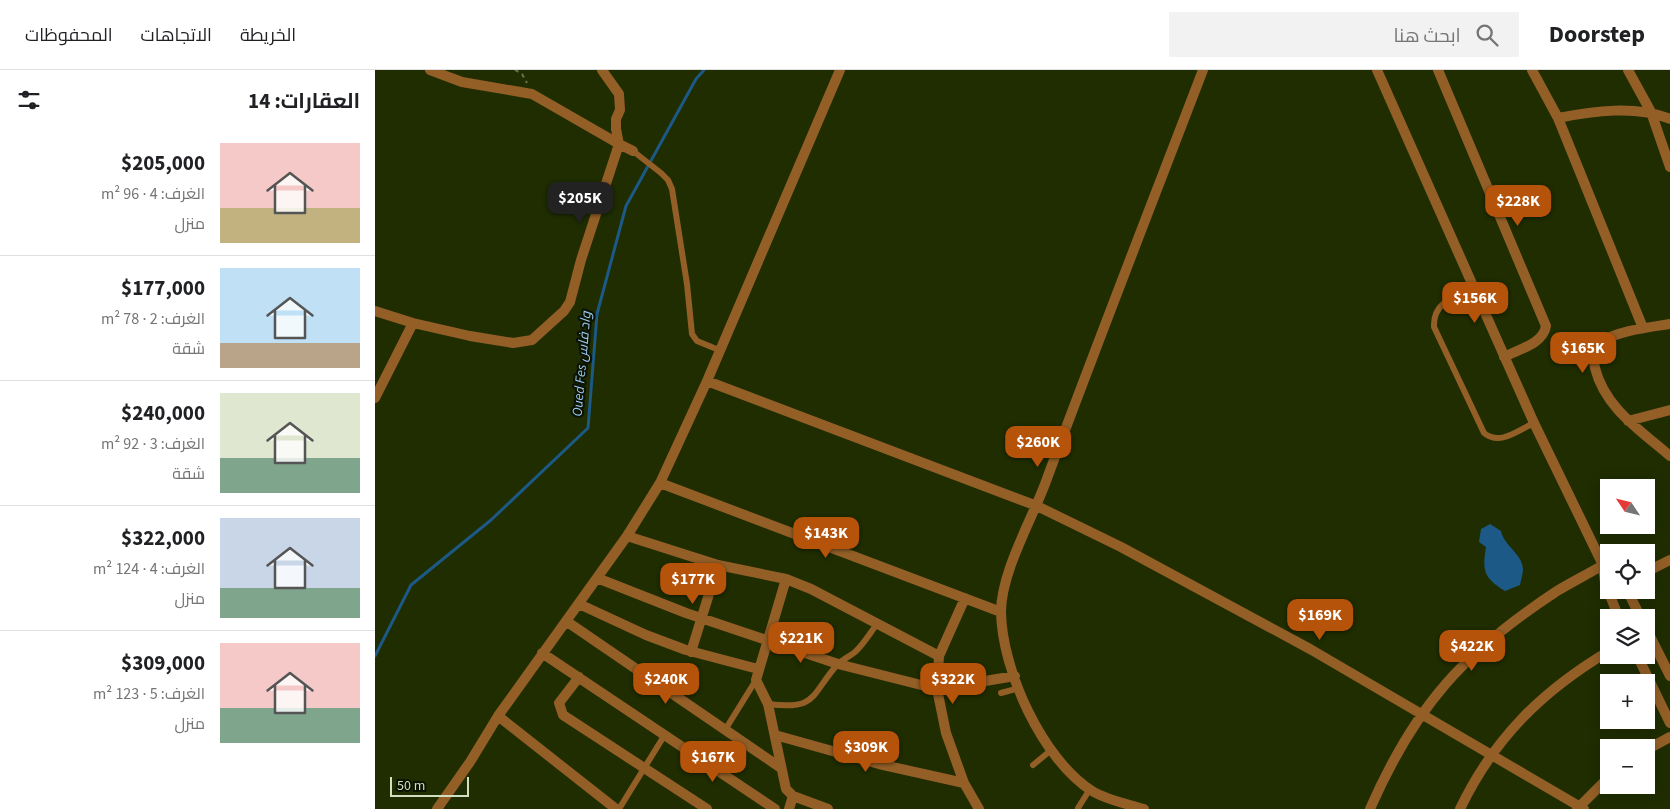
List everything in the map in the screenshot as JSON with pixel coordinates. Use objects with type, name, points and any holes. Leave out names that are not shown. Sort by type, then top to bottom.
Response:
[{"type":"street","points":[[430,70],[462,82],[532,94],[633,151]]},
{"type":"street","points":[[375,311],[413,323],[470,336],[513,343],[532,340],[564,311],[570,302],[581,260],[619,144],[616,119],[620,110],[619,94],[602,70]]},
{"type":"street","points":[[437,809],[470,762],[497,716],[627,536],[660,483],[707,381],[840,70]]},
{"type":"street","points":[[1144,809],[1090,789],[1061,764],[1050,751],[1036,726],[1019,688],[1005,644],[1001,612],[1007,577],[1037,506],[1105,320],[1203,70]]},
{"type":"street","points":[[1377,70],[1503,357],[1534,423],[1600,552]]},
{"type":"street","points":[[1438,70],[1546,326],[1545,334],[1538,340],[1503,357]]},
{"type":"street","points":[[1532,70],[1558,118],[1643,328]]},
{"type":"street","points":[[1628,70],[1651,112],[1670,167]]},
{"type":"street","points":[[1558,118],[1579,114],[1651,112],[1670,119]]},
{"type":"street","points":[[375,398],[413,323]]},
{"type":"street","points":[[1670,324],[1643,328],[1607,339],[1599,344],[1594,353],[1593,362],[1605,394],[1613,407],[1670,456]]},
{"type":"street","points":[[707,381],[1037,506],[1121,547],[1421,714],[1580,808],[1600,787]]},
{"type":"street","points":[[1629,421],[1670,410]]},
{"type":"street","points":[[660,483],[1001,612]]},
{"type":"street","points":[[627,536],[718,565],[786,579],[811,589],[939,656]]},
{"type":"street","points":[[1655,568],[1670,560]]},
{"type":"street","points":[[691,652],[718,565]]},
{"type":"street","points":[[1370,809],[1395,757],[1421,714],[1442,686],[1486,643],[1559,590],[1600,570]]},
{"type":"street","points":[[597,578],[702,618],[769,639],[838,664],[937,689],[1015,676]]},
{"type":"street","points":[[786,579],[757,674],[775,735],[786,789],[793,796],[828,809]]},
{"type":"street","points":[[965,598],[939,656],[937,689],[946,733],[964,784],[979,809]]},
{"type":"street","points":[[579,604],[646,635],[757,674]]},
{"type":"street","points":[[566,621],[781,768]]},
{"type":"street","points":[[1655,646],[1670,676]]},
{"type":"street","points":[[542,654],[775,809]]},
{"type":"street","points":[[1460,809],[1490,755],[1508,732],[1536,704],[1571,675],[1600,657]]},
{"type":"street","points":[[1641,664],[1670,723]]},
{"type":"street","points":[[579,677],[559,703],[563,714],[707,809]]},
{"type":"street","points":[[497,716],[617,809]]},
{"type":"street","points":[[775,735],[879,764],[964,784]]},
{"type":"street","points":[[1655,745],[1670,737]]},
{"type":"street","points":[[789,809],[793,796]]},
{"type":"lane","points":[[633,151],[661,173],[671,189],[676,210],[692,334],[697,341],[719,350]]},
{"type":"lane","points":[[1474,290],[1443,302],[1434,316],[1434,327],[1484,432],[1491,438],[1499,440],[1534,423]]},
{"type":"lane","points":[[767,704],[785,706],[808,701],[823,686],[838,664],[857,650],[877,624]]},
{"type":"lane","points":[[725,730],[757,674]]},
{"type":"lane","points":[[1001,693],[1019,688]]},
{"type":"lane","points":[[617,809],[664,736]]},
{"type":"lane","points":[[1033,765],[1050,751]]},
{"type":"lane","points":[[1078,808],[1090,789]]},
{"type":"path","points":[[515,70],[526,80],[532,94]]},
{"type":"water","points":[[1490,524],[1501,531],[1522,563],[1523,571],[1520,585],[1505,591],[1493,582],[1486,573],[1484,562],[1486,547],[1479,542],[1481,529]]},
{"type":"waterway","name":"Oued Fes واد فاس","points":[[375,656],[411,585],[491,520],[588,428],[597,314],[626,206],[696,79],[704,70]]}]
